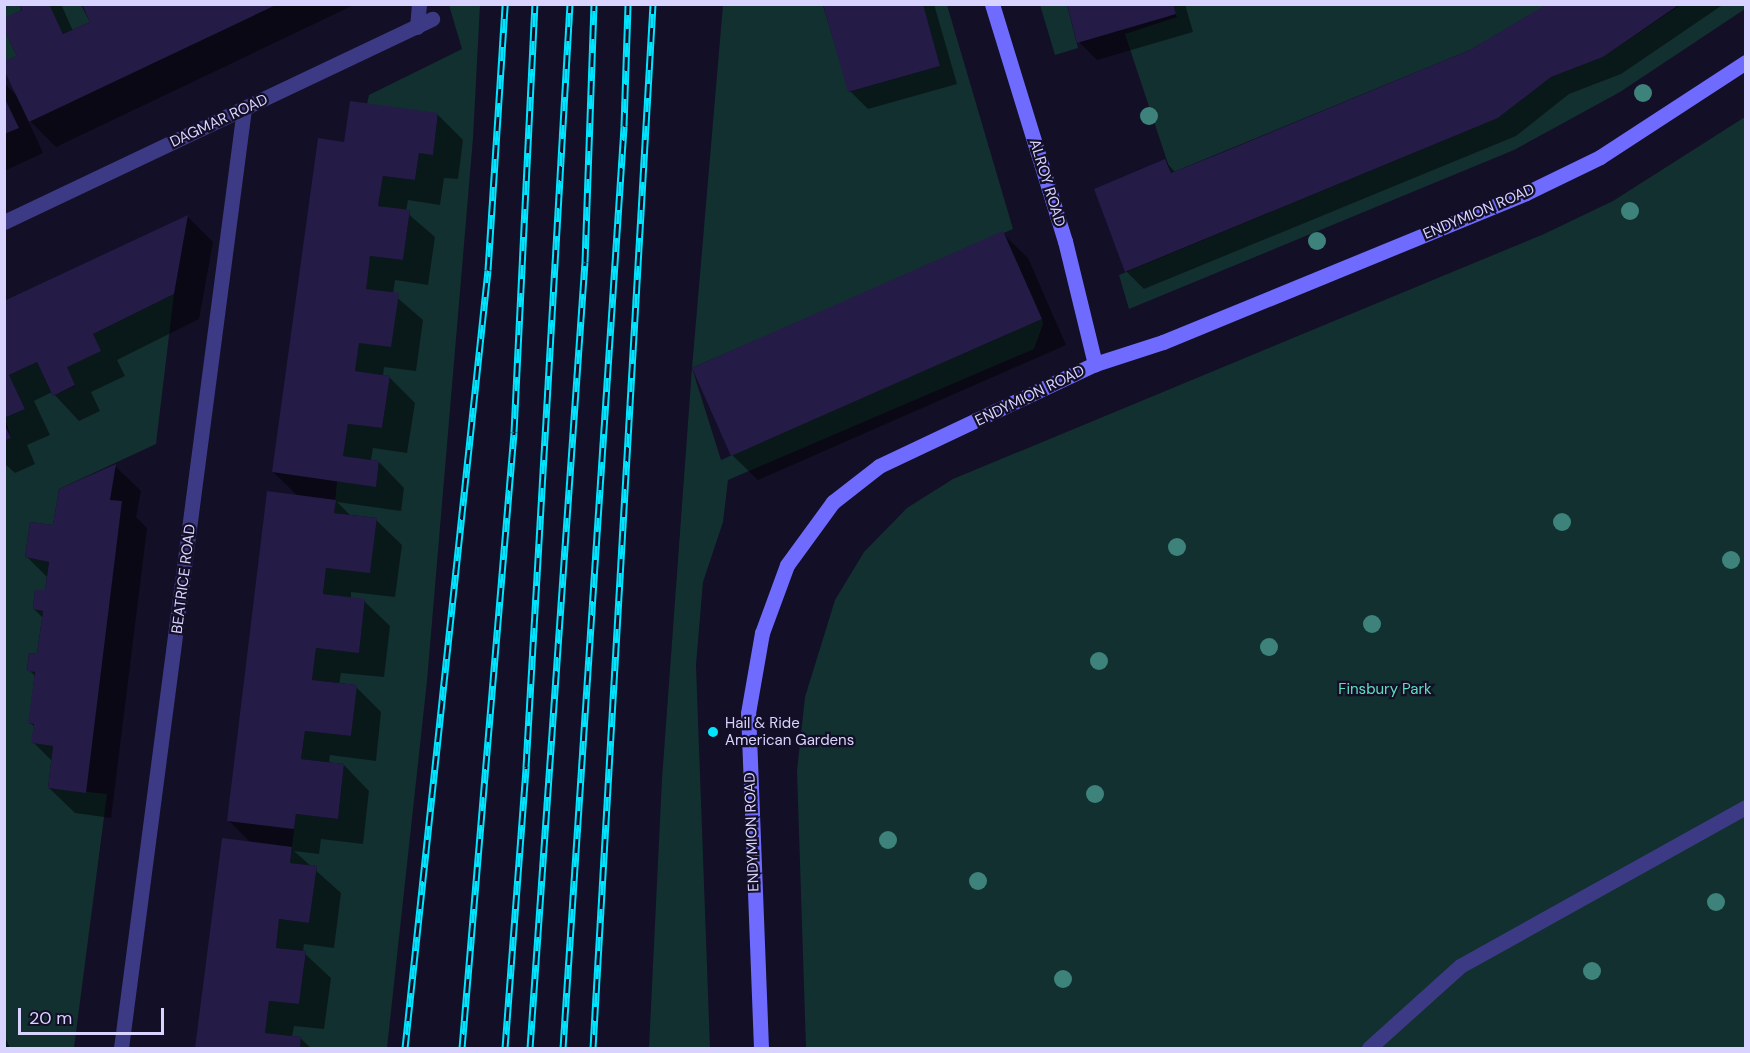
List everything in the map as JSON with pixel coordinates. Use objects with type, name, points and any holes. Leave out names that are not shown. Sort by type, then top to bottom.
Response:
[{"type":"main road","name":"ALROY ROAD","points":[[992,4],[1065,241],[1095,364]]},
{"type":"main road","name":"ENDYMION ROAD","points":[[760,1048],[748,713],[762,633],[787,565],[833,502],[879,466],[1095,364],[1163,342],[1526,194],[1600,157],[1746,62]]},
{"type":"street","points":[[417,27],[419,4]]},
{"type":"street","name":"DAGMAR ROAD","points":[[4,222],[432,19]]},
{"type":"street","name":"BEATRICE ROAD","points":[[121,1048],[243,109]]},
{"type":"street","points":[[1369,1048],[1460,966],[1746,807]]},
{"type":"green space","points":[[5,5],[19,5],[22,10],[5,18]]},
{"type":"green space","points":[[49,5],[81,5],[90,22],[63,34]]},
{"type":"green space","points":[[449,5],[480,5],[473,138],[427,681],[387,1048],[300,1048],[301,1037],[265,1033],[269,1001],[299,1004],[306,951],[276,948],[279,919],[309,923],[317,866],[290,863],[296,814],[338,819],[344,764],[301,759],[305,731],[351,736],[356,685],[312,680],[316,648],[359,652],[365,600],[323,594],[326,568],[370,572],[377,518],[334,513],[337,481],[376,486],[379,461],[343,456],[348,424],[382,428],[390,376],[355,371],[370,256],[403,260],[410,211],[378,206],[383,176],[415,180],[419,153],[433,154],[438,114],[367,104],[369,95],[462,49]]},
{"type":"green space","points":[[723,5],[823,5],[849,92],[940,66],[923,5],[947,5],[1013,229],[692,368]]},
{"type":"green space","points":[[1040,5],[1067,5],[1078,48],[1055,55]]},
{"type":"green space","points":[[1173,5],[1547,5],[1470,50],[1171,173],[1125,34],[1177,17]]},
{"type":"green space","points":[[1680,5],[1745,5],[1745,9],[1620,92],[1514,150],[1129,309],[1119,275],[1498,118],[1551,77],[1603,57]]},
{"type":"green space","points":[[4,29],[17,56],[5,61],[4,61]]},
{"type":"green space","name":"Finsbury Park","points":[[1745,117],[1745,1048],[806,1048],[797,771],[805,697],[835,600],[864,552],[907,508],[953,479],[1544,234],[1613,201]]},
{"type":"green space","points":[[174,294],[156,444],[59,489],[53,525],[30,522],[25,557],[49,562],[45,590],[35,590],[33,609],[43,611],[37,654],[29,653],[27,670],[35,672],[29,723],[34,724],[32,743],[53,746],[48,788],[107,794],[74,1048],[5,1048],[4,441],[11,438],[5,418],[25,409],[9,375],[37,362],[53,396],[75,386],[67,367],[93,334]]},
{"type":"green space","points":[[1042,319],[1043,324],[1034,349],[728,480],[723,522],[703,582],[696,665],[710,1048],[649,1048],[662,779],[692,368],[721,460]]},
{"type":"building","points":[[19,4],[49,4],[63,34],[90,22],[82,4],[278,4],[29,122],[4,70],[4,61],[17,56],[4,29],[4,18],[22,10]]},
{"type":"building","points":[[823,4],[923,4],[940,66],[848,92]]},
{"type":"building","points":[[1067,4],[1173,4],[1176,14],[1077,43]]},
{"type":"building","points":[[1547,4],[1680,4],[1603,57],[1551,77],[1498,118],[1125,272],[1094,189],[1165,159],[1171,173],[1219,154],[1470,50]]},
{"type":"building","points":[[4,97],[19,128],[4,134]]},
{"type":"building","points":[[350,101],[438,113],[433,155],[419,153],[415,180],[383,176],[378,206],[410,210],[403,260],[370,256],[366,289],[399,293],[391,347],[359,343],[355,371],[390,376],[382,428],[348,424],[343,456],[379,461],[376,487],[272,472],[318,138],[344,142]]},
{"type":"building","points":[[188,215],[174,294],[93,334],[101,351],[67,367],[75,385],[53,396],[37,362],[9,375],[25,409],[4,418],[4,301]]},
{"type":"building","points":[[1003,231],[1042,319],[731,456],[692,368]]},
{"type":"building","points":[[4,424],[11,438],[4,441]]},
{"type":"building","points":[[116,464],[110,500],[122,501],[86,793],[48,788],[53,746],[31,743],[34,724],[28,723],[35,672],[27,671],[29,653],[37,654],[43,611],[33,609],[35,590],[45,590],[49,562],[25,557],[30,522],[53,525],[59,489]]},
{"type":"building","points":[[267,491],[336,500],[334,513],[377,518],[370,573],[326,568],[323,594],[365,599],[359,653],[316,648],[312,680],[357,685],[351,736],[305,731],[301,759],[344,764],[338,819],[296,814],[294,829],[227,821]]},
{"type":"building","points":[[222,838],[292,847],[290,863],[317,866],[309,923],[279,919],[276,948],[306,951],[299,1004],[269,1001],[265,1033],[301,1037],[300,1048],[195,1048]]},
{"type":"railway","points":[[405,1048],[488,270],[505,4]]},
{"type":"railway","points":[[462,1048],[514,432],[535,4]]},
{"type":"railway","points":[[505,1048],[526,767],[570,4]]},
{"type":"railway","points":[[530,1048],[585,262],[594,4]]},
{"type":"railway","points":[[563,1048],[624,126],[628,4]]},
{"type":"railway","points":[[593,1048],[653,4]]},
{"type":"place","name":"Hail & Ride American Gardens","points":[[713,732]]}]
